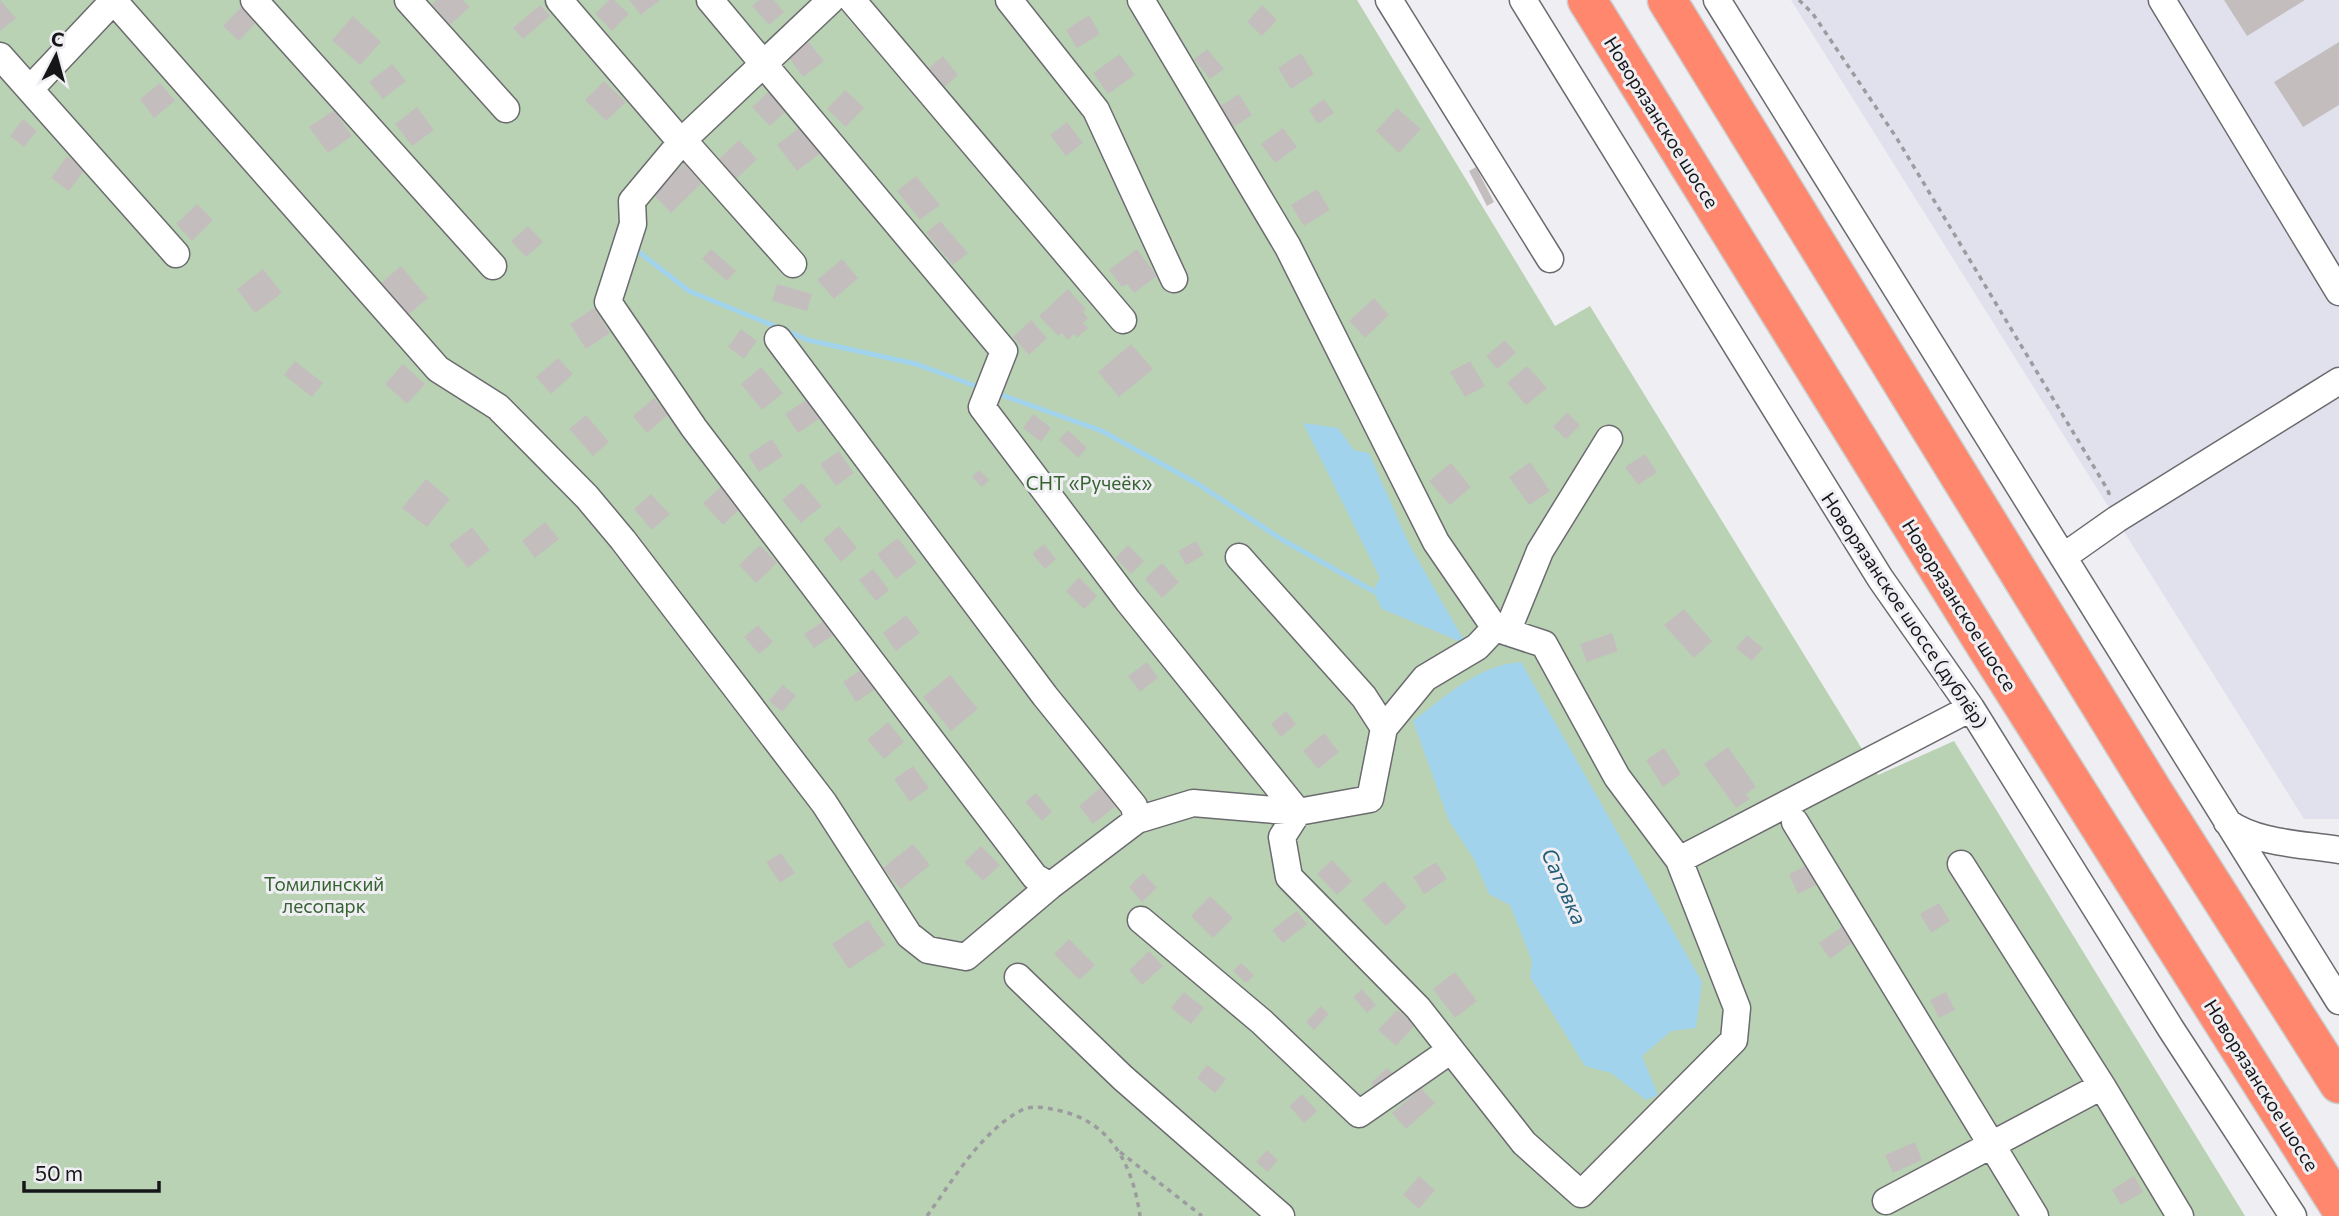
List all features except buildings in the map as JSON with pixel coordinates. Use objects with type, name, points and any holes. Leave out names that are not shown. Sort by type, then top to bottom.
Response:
[{"type":"highway","name":"Новорязанское шоссе","points":[[1587,0],[1987,648],[2339,1206]]},
{"type":"highway","points":[[1667,0],[2146,780],[2339,1083]]},
{"type":"street","points":[[31,88],[113,0],[438,369],[498,407],[587,497],[824,803],[909,935],[928,950],[966,957],[1050,886],[1137,820],[1193,803],[1298,812],[1370,799],[1384,728],[1424,678],[1501,630],[1540,551],[1609,439]]},
{"type":"street","points":[[254,0],[493,266]]},
{"type":"street","points":[[408,0],[506,109]]},
{"type":"street","points":[[559,0],[675,135],[683,140],[793,264]]},
{"type":"street","points":[[710,0],[762,66],[1004,351],[982,407],[1128,601],[1298,812]]},
{"type":"street","points":[[831,0],[683,140],[632,201],[633,224],[608,302],[694,428],[1035,877],[1050,886]]},
{"type":"street","points":[[852,0],[1124,320]]},
{"type":"street","points":[[1009,0],[1096,110],[1174,279]]},
{"type":"street","points":[[1141,0],[1288,247],[1437,542],[1501,630],[1544,644],[1617,777],[1679,860],[1737,1008],[1734,1040],[1579,1205],[1524,1143],[1418,1008],[1289,877],[1282,837],[1298,812]]},
{"type":"street","points":[[1389,0],[1550,260]]},
{"type":"street","name":"Новорязанское шоссе (дублёр)","points":[[1522,0],[1880,578],[1971,708],[2171,1029],[2293,1216]]},
{"type":"street","points":[[1717,0],[2339,1001]]},
{"type":"street","points":[[2162,0],[2339,291]]},
{"type":"street","points":[[0,56],[176,254]]},
{"type":"street","points":[[778,339],[1045,696],[1134,806],[1137,820]]},
{"type":"street","points":[[2063,557],[2112,522],[2339,381]]},
{"type":"street","points":[[1239,557],[1364,697],[1384,728]]},
{"type":"street","points":[[1679,860],[1971,708]]},
{"type":"street","points":[[2225,821],[2238,830],[2259,837],[2339,850]]},
{"type":"street","points":[[1795,822],[2035,1216]]},
{"type":"street","points":[[1961,864],[2102,1086],[2180,1216]]},
{"type":"street","points":[[1141,920],[1262,1022],[1359,1114],[1451,1050]]},
{"type":"street","points":[[1018,977],[1123,1078],[1281,1216]]},
{"type":"street","points":[[1886,1201],[2102,1086]]},
{"type":"path","points":[[1799,0],[1812,14],[1896,137],[2106,487],[2108,497],[2102,504],[2112,522]]},
{"type":"path","points":[[927,1216],[961,1167],[997,1129],[1022,1110],[1038,1107],[1073,1113],[1089,1122],[1116,1149],[1202,1216]]},
{"type":"path","points":[[1116,1149],[1136,1185],[1140,1216]]},
{"type":"shaded area","points":[[1791,0],[2339,0],[2339,819],[2304,819]]},
{"type":"green space","name":"СНТ «Ручеёк»","points":[[0,0],[1357,0],[1555,326],[1590,306],[1878,775],[1954,741],[2245,1216],[0,1216]]},
{"type":"water","points":[[1303,423],[1338,428],[1354,450],[1369,453],[1409,544],[1466,644],[1382,609],[1373,591],[1380,578]]},
{"type":"water","name":"Сатовка","points":[[1521,662],[1702,982],[1696,1028],[1671,1031],[1642,1056],[1658,1095],[1646,1100],[1611,1073],[1585,1066],[1530,977],[1532,961],[1510,905],[1489,894],[1474,859],[1449,821],[1413,721],[1477,675],[1505,664]]},
{"type":"waterway","points":[[639,252],[689,291],[808,340],[916,364],[981,388]]},
{"type":"waterway","points":[[996,393],[1102,431],[1198,484],[1281,539],[1373,591]]},
{"type":"park label","name":"Томилинский лесопарк","points":[[324,894]]}]
